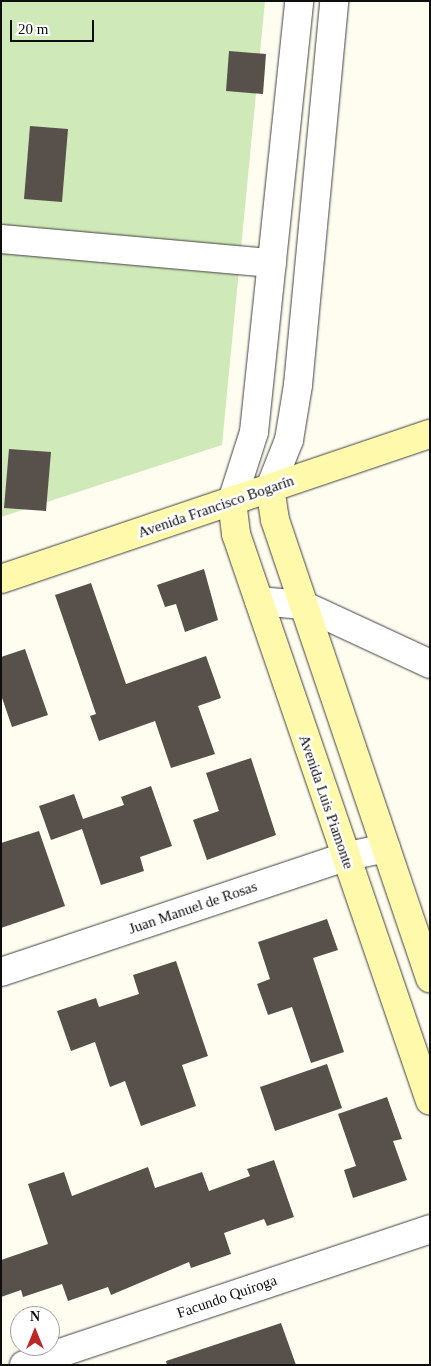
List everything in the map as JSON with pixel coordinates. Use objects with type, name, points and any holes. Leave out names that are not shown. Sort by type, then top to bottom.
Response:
[{"type":"street","points":[[232,501],[254,432],[299,1]]},
{"type":"street","points":[[334,1],[298,385],[289,440],[270,488],[275,520],[430,979]]},
{"type":"street","points":[[1,239],[272,263]]},
{"type":"street","name":"Avenida Francisco Bogarín","points":[[1,580],[430,434]]},
{"type":"street","name":"Avenida Luis Piamonte","points":[[232,501],[236,534],[260,601],[344,857],[430,1101]]},
{"type":"street","points":[[260,601],[303,604],[430,664]]},
{"type":"street","name":"Juan Manuel de Rosas","points":[[1,972],[344,857],[386,848]]},
{"type":"street","name":"Facundo Quiroga","points":[[24,1365],[430,1229]]},
{"type":"green space","points":[[1,1],[265,1],[222,445],[1,517]]},
{"type":"building","points":[[229,51],[266,54],[263,94],[226,91]]},
{"type":"building","points":[[30,126],[68,129],[62,202],[24,199]]},
{"type":"building","points":[[9,449],[51,452],[46,511],[4,508]]},
{"type":"building","points":[[204,569],[218,620],[185,632],[176,604],[165,607],[157,585]]},
{"type":"building","points":[[91,583],[126,684],[206,656],[221,698],[198,706],[215,754],[171,768],[155,721],[99,741],[90,716],[96,714],[55,595]]},
{"type":"building","points":[[25,649],[48,715],[12,727],[1,695],[1,657]]},
{"type":"building","points":[[251,758],[276,835],[207,860],[193,820],[219,811],[206,773]]},
{"type":"building","points":[[151,786],[172,846],[140,857],[144,871],[101,885],[82,829],[51,840],[39,806],[74,794],[83,819],[124,805],[121,797]]},
{"type":"building","points":[[39,831],[65,906],[1,928],[1,843]]},
{"type":"building","points":[[327,919],[338,950],[313,958],[344,1052],[311,1063],[292,1007],[268,1015],[257,984],[270,979],[258,942]]},
{"type":"building","points":[[176,961],[208,1056],[182,1065],[196,1106],[141,1126],[125,1081],[110,1087],[95,1042],[71,1051],[57,1011],[96,998],[99,1007],[139,994],[133,975]]},
{"type":"building","points":[[327,1064],[342,1108],[275,1131],[260,1087]]},
{"type":"building","points":[[387,1097],[402,1139],[393,1141],[407,1180],[353,1198],[344,1170],[356,1166],[338,1114]]},
{"type":"building","points":[[274,1160],[294,1217],[267,1226],[264,1219],[224,1233],[231,1254],[191,1268],[189,1262],[111,1295],[108,1287],[68,1301],[62,1284],[23,1297],[21,1290],[1,1297],[1,1260],[48,1244],[28,1184],[64,1172],[72,1196],[148,1167],[155,1188],[202,1172],[209,1191],[250,1176],[247,1169]]},
{"type":"building","points":[[281,1323],[296,1365],[167,1365],[166,1361]]}]
